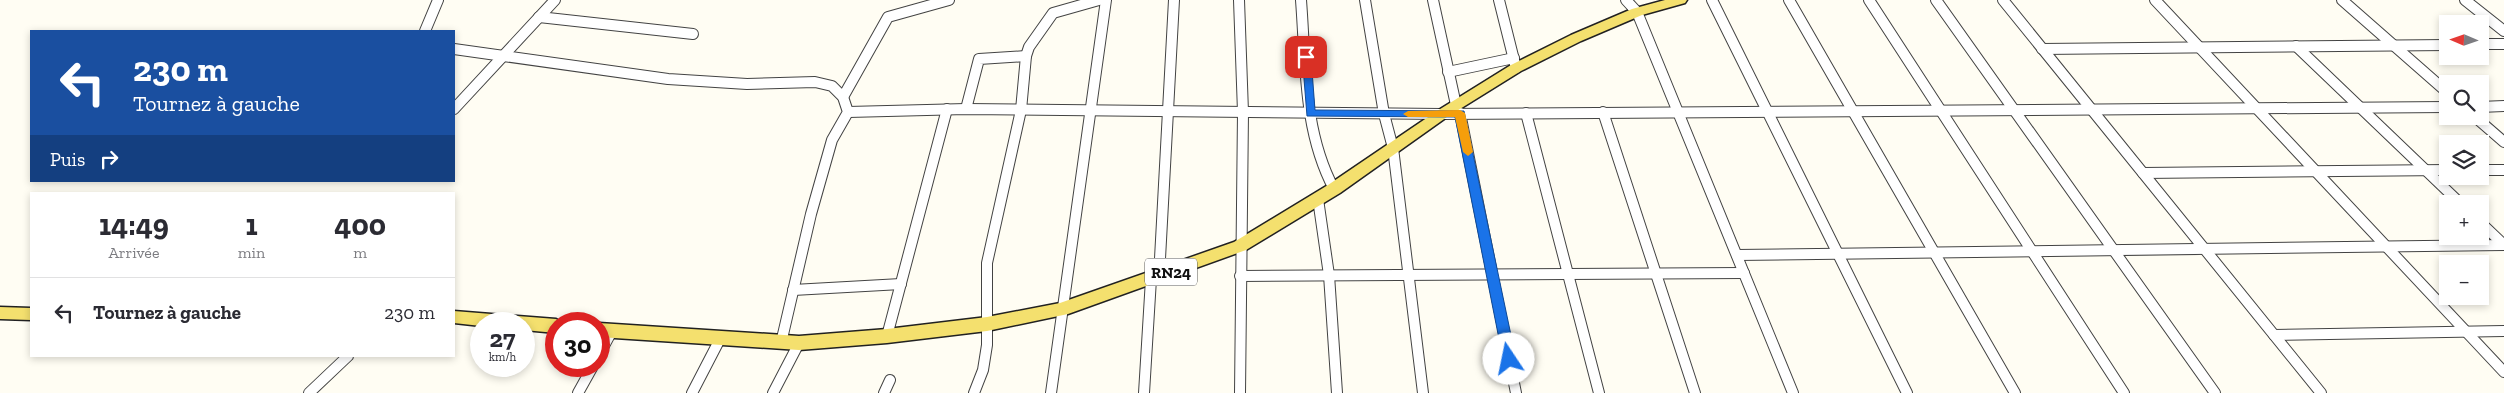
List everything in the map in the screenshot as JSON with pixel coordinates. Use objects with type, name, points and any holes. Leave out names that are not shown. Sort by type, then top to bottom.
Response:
[{"type":"main road","name":"RN24","points":[[610,330],[720,340],[799,343],[887,336],[987,324],[1062,308],[1155,278],[1240,246],[1334,189],[1393,148],[1453,111],[1515,63],[1637,12],[1680,0]]},
{"type":"main road","points":[[0,313],[30,314]]},
{"type":"main road","points":[[455,317],[545,325]]},
{"type":"street","points":[[425,30],[438,0]]},
{"type":"street","points":[[455,108],[555,0]]},
{"type":"street","points":[[843,97],[888,17],[949,0]]},
{"type":"street","points":[[974,393],[983,370],[987,345],[987,263],[1021,110],[1026,56],[1029,47],[1053,13],[1099,0]]},
{"type":"street","points":[[1051,393],[1106,0]]},
{"type":"street","points":[[1144,393],[1168,110],[1174,0]]},
{"type":"street","points":[[1239,0],[1243,112],[1240,246],[1240,393]]},
{"type":"street","points":[[1301,0],[1310,113],[1320,162],[1334,189]]},
{"type":"street","points":[[1365,0],[1384,114],[1393,148],[1423,393]]},
{"type":"street","points":[[1433,0],[1448,72],[1453,111],[1492,274],[1516,393]]},
{"type":"street","points":[[1448,72],[1515,63],[1499,0]]},
{"type":"street","points":[[1626,0],[1637,12],[1793,393]]},
{"type":"street","points":[[1712,0],[1907,393]]},
{"type":"street","points":[[1789,0],[2015,393]]},
{"type":"street","points":[[1869,0],[2124,393]]},
{"type":"street","points":[[1936,0],[2215,393]]},
{"type":"street","points":[[2003,0],[2321,393]]},
{"type":"street","points":[[2156,0],[2504,372]]},
{"type":"street","points":[[2342,0],[2439,85]]},
{"type":"street","points":[[2465,0],[2504,31]]},
{"type":"street","points":[[539,17],[693,34]]},
{"type":"street","points":[[2042,49],[2439,44]]},
{"type":"street","points":[[2489,44],[2504,44]]},
{"type":"street","points":[[2296,46],[2452,195]]},
{"type":"street","points":[[455,49],[668,79],[747,84],[815,82],[832,86],[843,97],[848,112],[832,140],[811,214],[781,343]]},
{"type":"street","points":[[966,109],[980,59],[985,57],[1026,56]]},
{"type":"street","points":[[2489,107],[2504,106]]},
{"type":"street","points":[[848,112],[966,109],[1384,114],[1453,111],[1526,113],[2439,107]]},
{"type":"street","points":[[887,336],[947,110]]},
{"type":"street","points":[[1603,112],[1695,393]]},
{"type":"street","points":[[1526,113],[1599,393]]},
{"type":"street","points":[[2484,125],[2504,142]]},
{"type":"street","points":[[2143,173],[2439,170]]},
{"type":"street","points":[[2489,170],[2504,170]]},
{"type":"street","points":[[1318,198],[1329,276],[1336,393]]},
{"type":"street","points":[[2489,230],[2504,244],[2489,244]]},
{"type":"street","points":[[1737,255],[2445,245]]},
{"type":"street","points":[[1240,276],[1744,273]]},
{"type":"street","points":[[793,290],[901,284]]},
{"type":"street","points":[[2274,334],[2504,331]]},
{"type":"street","points":[[692,393],[720,340]]},
{"type":"street","points":[[773,393],[799,343]]},
{"type":"street","points":[[308,393],[347,357]]},
{"type":"street","points":[[578,393],[586,377]]},
{"type":"street","points":[[884,393],[890,380]]},
{"type":"slow traffic","points":[[1408,114],[1460,113],[1468,152]]},
{"type":"route","points":[[1306,57],[1310,113],[1460,113],[1509,359]]}]
